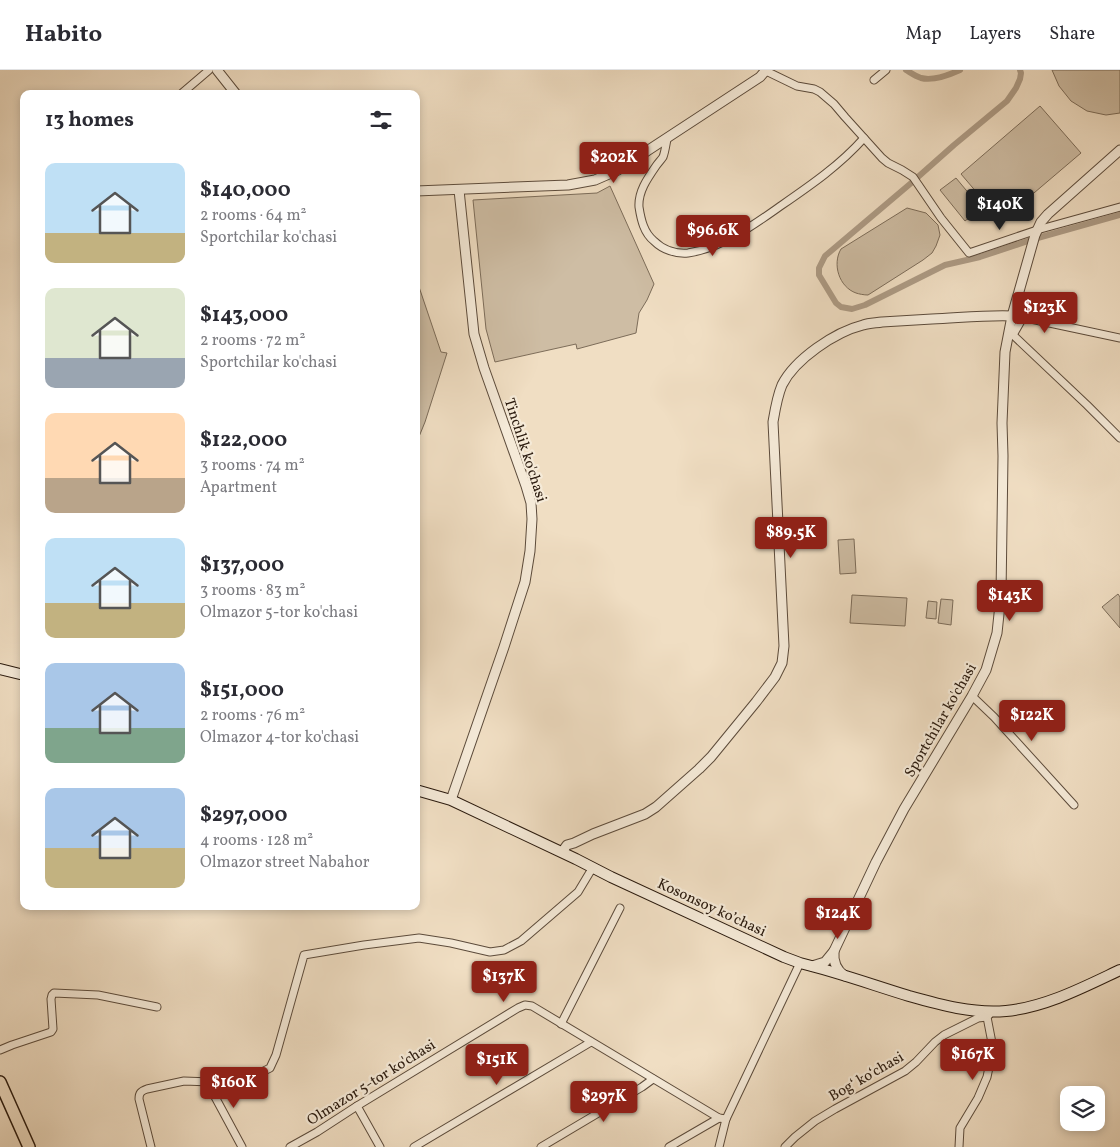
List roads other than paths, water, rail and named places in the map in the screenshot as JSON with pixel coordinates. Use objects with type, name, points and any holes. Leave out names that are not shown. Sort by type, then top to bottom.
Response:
[{"type":"main road","points":[[0,669],[20,674]]},
{"type":"main road","name":"Kosonsoy ko’chasi","points":[[420,791],[451,800],[771,952],[800,963],[936,1004],[989,1015],[1041,1003],[1078,990],[1120,970]]},
{"type":"main road","points":[[0,1082],[29,1147]]},
{"type":"street","points":[[186,90],[209,70]]},
{"type":"street","points":[[217,70],[233,90]]},
{"type":"street","points":[[420,191],[568,185],[595,180],[618,170],[760,77],[766,70],[796,86],[814,89],[834,104],[888,163],[910,174],[969,253],[1120,208]]},
{"type":"street","points":[[874,80],[886,70]]},
{"type":"street","points":[[667,138],[663,157],[648,177],[640,195],[639,206],[642,222],[649,237],[659,246],[670,252],[688,253],[716,245],[739,234],[762,219],[812,185],[852,151],[864,138]]},
{"type":"street","points":[[1036,233],[1048,214],[1120,150]]},
{"type":"street","name":"Tinchlik ko'chasi","points":[[451,800],[504,647],[524,582],[530,551],[532,520],[531,503],[526,486],[474,334],[459,190]]},
{"type":"street","name":"Sportchilar ko'chasi","points":[[834,951],[899,818],[986,670],[997,633],[1005,520],[1002,423],[1005,352],[1011,333],[1012,316],[1036,233]]},
{"type":"street","points":[[562,852],[567,845],[634,819],[656,807],[711,757],[756,702],[779,670],[782,663],[784,646],[773,422],[778,397],[789,373],[818,348],[845,331],[862,325],[1012,316]]},
{"type":"street","points":[[1120,338],[1026,318],[1011,333],[1120,438]]},
{"type":"street","points":[[972,696],[994,716],[1074,805]]},
{"type":"street","points":[[150,1147],[139,1100],[139,1094],[142,1091],[184,1081],[207,1082],[258,1074],[270,1068],[276,1055],[304,955],[419,938],[490,952],[504,950],[521,941],[578,892],[594,867]]},
{"type":"street","points":[[561,1024],[620,908]]},
{"type":"street","points":[[812,966],[825,962],[834,951]]},
{"type":"street","points":[[834,951],[836,966],[839,972],[845,976]]},
{"type":"street","points":[[719,1147],[723,1119],[800,963]]},
{"type":"street","points":[[0,1050],[51,1032],[53,1029],[51,999],[54,993],[98,995],[157,1007]]},
{"type":"street","name":"Olmazor 5-tor ko'chasi","points":[[290,1147],[525,1005],[532,1006],[723,1119]]},
{"type":"street","points":[[959,1147],[960,1128],[978,1098],[987,1077],[993,1048],[989,1015]]},
{"type":"street","name":"Bogʻ koʻchasi","points":[[789,1146],[795,1137],[822,1117],[905,1071],[944,1035],[978,1018],[989,1015]]},
{"type":"street","points":[[414,1147],[591,1042]]},
{"type":"street","points":[[541,1147],[653,1079]]},
{"type":"street","points":[[207,1082],[242,1147]]},
{"type":"street","points":[[357,1106],[380,1147]]},
{"type":"street","points":[[669,1147],[723,1119]]},
{"type":"waterway","points":[[906,70],[925,79],[941,77],[960,70]]},
{"type":"waterway","points":[[1020,70],[1020,79],[1007,101],[825,256],[819,268],[819,275],[836,303],[841,307],[852,309],[865,305],[945,265],[980,257],[1034,239],[1120,215]]}]
